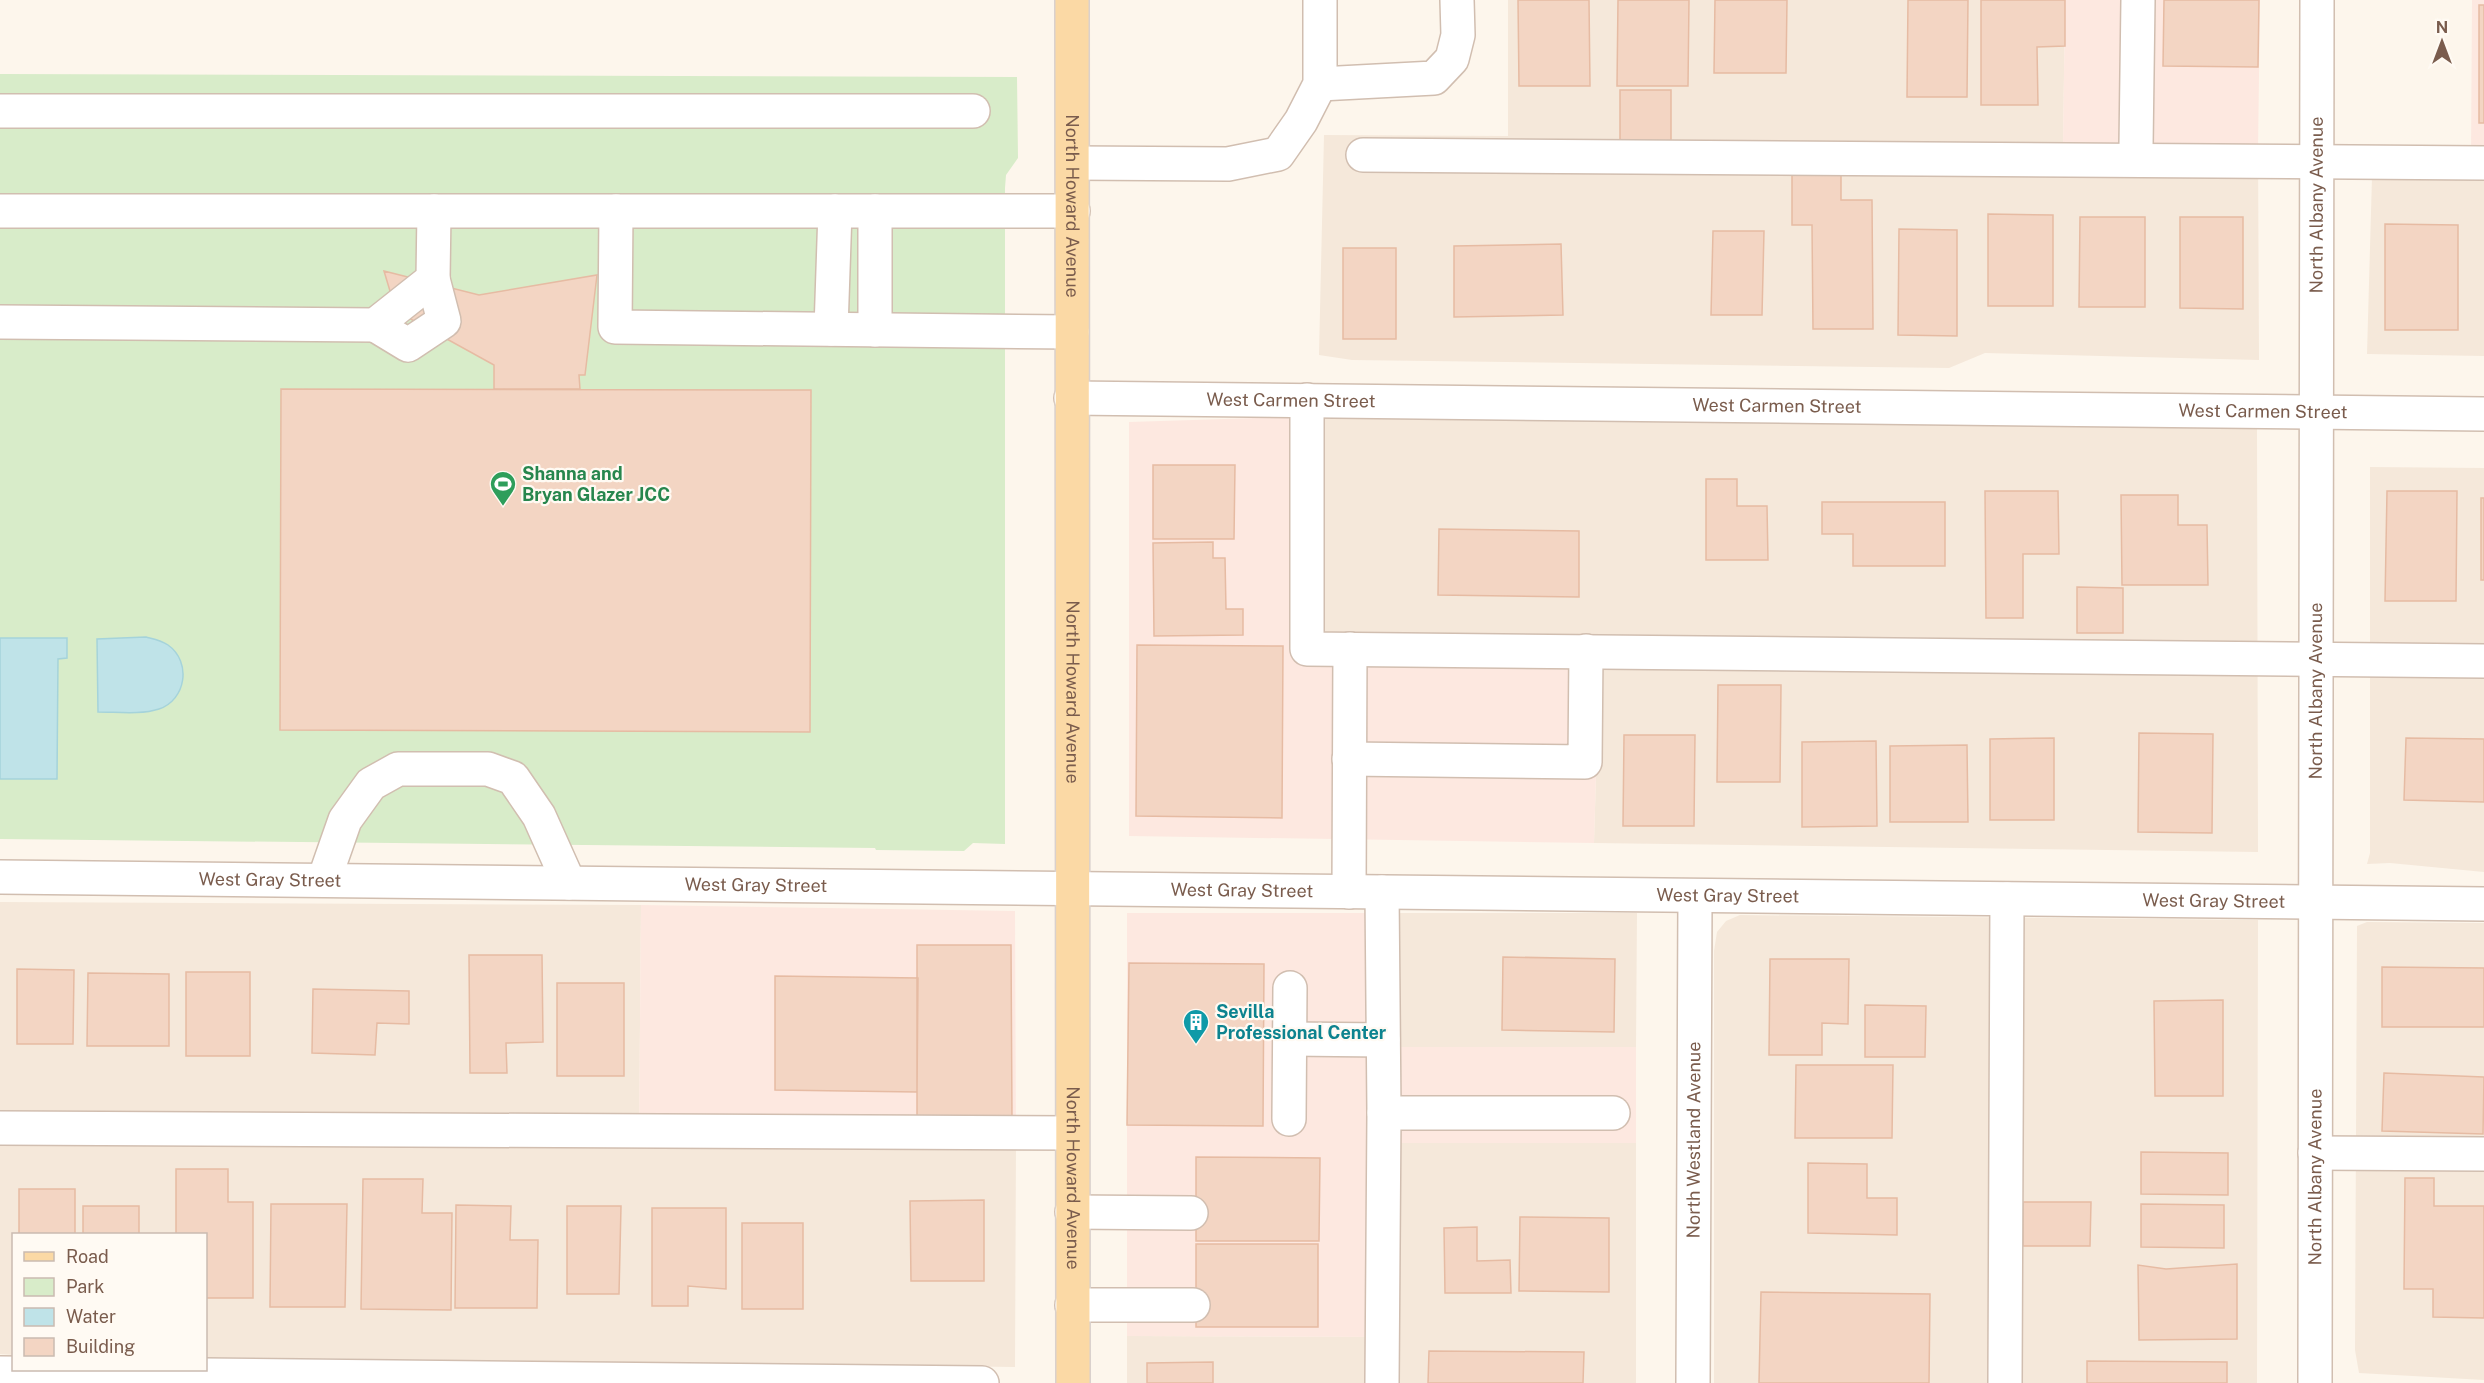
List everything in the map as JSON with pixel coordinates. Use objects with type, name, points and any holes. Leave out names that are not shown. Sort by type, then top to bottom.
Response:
[{"type":"main road","name":"North Howard Avenue","points":[[1072,0],[1073,1383]]},
{"type":"street","points":[[1073,163],[1228,164],[1278,154],[1301,121],[1320,84],[1320,0]]},
{"type":"street","points":[[1320,84],[1434,78],[1452,59],[1458,35],[1457,0]]},
{"type":"street","points":[[2136,146],[2138,0]]},
{"type":"street","name":"North Albany Avenue","points":[[2315,1383],[2317,0]]},
{"type":"street","points":[[0,111],[973,111]]},
{"type":"street","points":[[1363,155],[2484,163]]},
{"type":"street","points":[[0,211],[1073,211]]},
{"type":"street","points":[[0,322],[375,325],[433,279],[434,211]]},
{"type":"street","points":[[616,211],[615,327],[1072,332]]},
{"type":"street","points":[[831,329],[835,211]]},
{"type":"street","points":[[875,211],[876,330]]},
{"type":"street","name":"West Carmen Street","points":[[1071,398],[2484,414]]},
{"type":"street","points":[[1307,400],[1307,649],[2484,661]]},
{"type":"street","points":[[1349,892],[1350,650]]},
{"type":"street","points":[[1349,759],[1585,762],[1586,651]]},
{"type":"street","points":[[324,880],[345,820],[371,784],[398,769],[488,769],[513,778],[538,816],[569,883]]},
{"type":"street","name":"West Gray Street","points":[[0,877],[2484,904]]},
{"type":"street","points":[[1382,892],[1384,1113],[1382,1383]]},
{"type":"street","name":"North Westland Avenue","points":[[1693,1383],[1695,896]]},
{"type":"street","points":[[2005,1383],[2007,899]]},
{"type":"street","points":[[1289,1119],[1290,988]]},
{"type":"street","points":[[1290,1039],[1383,1040]]},
{"type":"street","points":[[1384,1113],[1613,1113]]},
{"type":"street","points":[[0,1128],[1072,1133]]},
{"type":"street","points":[[2315,1153],[2484,1154]]},
{"type":"street","points":[[1072,1212],[1191,1213]]},
{"type":"street","points":[[1072,1305],[1193,1305]]},
{"type":"street","points":[[0,1373],[982,1383]]},
{"type":"shaded area","points":[[1508,0],[2065,0],[2063,146],[2258,149],[2259,360],[1985,353],[1949,368],[1352,360],[1319,355],[1324,135],[1508,136]]},
{"type":"shaded area","points":[[2065,0],[2260,0],[2258,149],[2063,146]]},
{"type":"shaded area","points":[[2472,0],[2484,0],[2484,155],[2471,155]]},
{"type":"shaded area","points":[[2484,155],[2484,356],[2367,354],[2372,177]]},
{"type":"shaded area","points":[[1321,416],[2257,429],[2258,852],[1594,843],[1600,639],[1323,633]]},
{"type":"shaded area","points":[[1321,416],[1323,633],[1600,639],[1594,843],[1129,836],[1129,422]]},
{"type":"shaded area","points":[[2370,467],[2484,468],[2484,872],[2390,863],[2367,864],[2370,853]]},
{"type":"shaded area","points":[[0,902],[641,905],[639,1140],[1016,1142],[1015,1367],[207,1357],[207,1233],[12,1233],[12,1355],[0,1354]]},
{"type":"shaded area","points":[[641,905],[1015,911],[1016,1142],[639,1140]]},
{"type":"shaded area","points":[[1127,913],[1397,913],[1397,1047],[1636,1047],[1636,1143],[1389,1143],[1389,1337],[1127,1336]]},
{"type":"shaded area","points":[[1397,913],[1637,913],[1636,1047],[1397,1047]]},
{"type":"shaded area","points":[[1740,915],[2258,920],[2257,1383],[1714,1383],[1714,951],[1717,932],[1726,921]]},
{"type":"shaded area","points":[[2367,922],[2484,923],[2484,1380],[2359,1373],[2355,1350],[2357,926]]},
{"type":"shaded area","points":[[1389,1142],[1636,1143],[1636,1383],[1127,1383],[1127,1336],[1389,1337]]},
{"type":"green space","name":"Shanna and Bryan Glazer JCC","points":[[0,74],[1017,77],[1018,158],[1006,175],[1005,188],[1005,844],[973,843],[964,851],[876,850],[875,848],[0,839]]},
{"type":"water","points":[[146,637],[168,645],[181,661],[183,680],[175,698],[152,711],[98,712],[97,639]]},
{"type":"water","points":[[0,638],[67,638],[67,658],[58,659],[57,779],[0,779]]},
{"type":"building","points":[[1518,0],[1589,0],[1590,86],[1519,86]]},
{"type":"building","points":[[1618,0],[1689,0],[1688,86],[1617,86]]},
{"type":"building","points":[[1715,0],[1787,0],[1786,73],[1714,73]]},
{"type":"building","points":[[1908,0],[1968,0],[1967,97],[1907,97]]},
{"type":"building","points":[[1981,0],[2065,0],[2065,46],[2037,47],[2038,105],[1981,105]]},
{"type":"building","points":[[2164,0],[2259,0],[2258,67],[2163,66]]},
{"type":"building","points":[[2479,5],[2484,5],[2484,123],[2479,123]]},
{"type":"building","points":[[1620,90],[1671,90],[1671,146],[1620,146]]},
{"type":"building","points":[[1792,169],[1841,169],[1841,200],[1872,200],[1873,329],[1813,329],[1812,225],[1792,225]]},
{"type":"building","points":[[1988,214],[2053,215],[2053,306],[1988,306]]},
{"type":"building","points":[[2080,217],[2145,217],[2145,307],[2079,307]]},
{"type":"building","points":[[2180,217],[2243,217],[2243,309],[2180,308]]},
{"type":"building","points":[[2385,224],[2458,225],[2458,330],[2385,330]]},
{"type":"building","points":[[1899,229],[1957,230],[1957,336],[1898,335]]},
{"type":"building","points":[[1713,231],[1764,231],[1762,315],[1711,315]]},
{"type":"building","points":[[1561,244],[1563,315],[1454,317],[1454,246]]},
{"type":"building","points":[[1343,248],[1396,248],[1396,339],[1343,339]]},
{"type":"building","points":[[384,271],[479,295],[597,275],[585,375],[579,375],[580,389],[494,389],[494,365],[396,311]]},
{"type":"building","points":[[281,389],[811,390],[810,732],[280,730]]},
{"type":"building","points":[[1153,465],[1235,465],[1234,539],[1153,539]]},
{"type":"building","points":[[1706,479],[1737,479],[1737,506],[1767,506],[1768,560],[1706,560]]},
{"type":"building","points":[[1985,491],[2058,491],[2059,554],[2023,554],[2023,618],[1986,618]]},
{"type":"building","points":[[2387,491],[2457,491],[2456,601],[2385,601]]},
{"type":"building","points":[[2121,495],[2178,495],[2178,525],[2207,525],[2208,585],[2122,585]]},
{"type":"building","points":[[2481,498],[2484,498],[2484,580],[2481,580]]},
{"type":"building","points":[[1822,502],[1945,502],[1945,566],[1853,566],[1853,534],[1822,534]]},
{"type":"building","points":[[1439,529],[1579,531],[1579,597],[1438,595]]},
{"type":"building","points":[[1213,542],[1213,558],[1225,558],[1226,609],[1243,609],[1243,635],[1154,636],[1153,543]]},
{"type":"building","points":[[2077,587],[2123,588],[2123,633],[2077,633]]},
{"type":"building","points":[[1137,645],[1283,646],[1282,818],[1136,816]]},
{"type":"building","points":[[1718,685],[1781,685],[1780,782],[1717,782]]},
{"type":"building","points":[[2139,733],[2213,734],[2212,833],[2138,832]]},
{"type":"building","points":[[1624,735],[1695,735],[1694,826],[1623,826]]},
{"type":"building","points":[[2054,738],[2054,820],[1990,820],[1990,739]]},
{"type":"building","points":[[2406,738],[2484,739],[2484,802],[2404,800]]},
{"type":"building","points":[[1876,741],[1877,826],[1802,827],[1802,742]]},
{"type":"building","points":[[1967,745],[1968,822],[1890,822],[1890,746]]},
{"type":"building","points":[[917,945],[1011,945],[1012,1121],[917,1122]]},
{"type":"building","points":[[469,955],[542,955],[543,1042],[506,1043],[507,1073],[470,1073]]},
{"type":"building","points":[[1503,957],[1615,959],[1614,1032],[1502,1030]]},
{"type":"building","points":[[1770,959],[1849,959],[1848,1024],[1822,1023],[1822,1055],[1769,1055]]},
{"type":"building","name":"Sevilla Professional Center","points":[[1129,963],[1264,964],[1263,1126],[1127,1125]]},
{"type":"building","points":[[2382,967],[2484,968],[2484,1027],[2382,1027]]},
{"type":"building","points":[[17,969],[74,970],[73,1044],[17,1044]]},
{"type":"building","points":[[186,972],[250,972],[250,1056],[186,1056]]},
{"type":"building","points":[[88,973],[169,974],[169,1046],[87,1046]]},
{"type":"building","points":[[775,976],[918,978],[917,1092],[775,1090]]},
{"type":"building","points":[[557,983],[624,983],[624,1076],[557,1076]]},
{"type":"building","points":[[313,989],[409,991],[409,1024],[377,1023],[375,1055],[312,1053]]},
{"type":"building","points":[[2223,1000],[2223,1096],[2155,1096],[2154,1001]]},
{"type":"building","points":[[1865,1005],[1926,1006],[1925,1057],[1865,1057]]},
{"type":"building","points":[[1796,1065],[1893,1065],[1892,1138],[1795,1138]]},
{"type":"building","points":[[2384,1073],[2484,1077],[2483,1134],[2382,1131]]},
{"type":"building","points":[[2141,1152],[2228,1153],[2228,1195],[2141,1194]]},
{"type":"building","points":[[1196,1157],[1320,1158],[1319,1241],[1196,1241]]},
{"type":"building","points":[[1808,1163],[1867,1164],[1867,1198],[1897,1198],[1897,1235],[1808,1233]]},
{"type":"building","points":[[176,1169],[228,1169],[228,1202],[253,1202],[253,1298],[207,1298],[207,1233],[176,1233]]},
{"type":"building","points":[[2405,1178],[2434,1178],[2434,1206],[2484,1206],[2484,1318],[2433,1317],[2433,1289],[2404,1289]]},
{"type":"building","points":[[363,1179],[423,1179],[422,1213],[452,1213],[451,1310],[361,1309]]},
{"type":"building","points":[[19,1189],[75,1189],[75,1233],[19,1233]]},
{"type":"building","points":[[984,1200],[984,1281],[911,1281],[910,1201]]},
{"type":"building","points":[[2023,1202],[2091,1202],[2090,1246],[2023,1246]]},
{"type":"building","points":[[271,1204],[347,1204],[345,1307],[270,1307]]},
{"type":"building","points":[[2141,1204],[2224,1205],[2224,1248],[2141,1247]]},
{"type":"building","points":[[456,1205],[511,1206],[510,1240],[538,1240],[537,1308],[455,1308]]},
{"type":"building","points":[[83,1206],[139,1206],[139,1233],[83,1233]]},
{"type":"building","points":[[567,1206],[621,1206],[619,1294],[567,1294]]},
{"type":"building","points":[[652,1208],[726,1208],[726,1289],[688,1286],[688,1306],[652,1306]]},
{"type":"building","points":[[1520,1217],[1609,1218],[1609,1292],[1519,1291]]},
{"type":"building","points":[[742,1223],[803,1223],[803,1309],[742,1309]]},
{"type":"building","points":[[1477,1227],[1477,1261],[1510,1260],[1511,1293],[1445,1293],[1444,1228]]},
{"type":"building","points":[[1196,1244],[1318,1244],[1318,1327],[1196,1327]]},
{"type":"building","points":[[2237,1264],[2237,1339],[2139,1340],[2138,1265],[2166,1269]]},
{"type":"building","points":[[1761,1292],[1930,1294],[1929,1383],[1759,1383]]},
{"type":"building","points":[[1429,1351],[1584,1352],[1583,1383],[1428,1383]]},
{"type":"building","points":[[2087,1361],[2227,1362],[2227,1383],[2087,1383]]},
{"type":"building","points":[[1213,1362],[1213,1383],[1147,1383],[1147,1363]]},
{"type":"place","name":"Shanna and Bryan Glazer JCC","points":[[503,507]]},
{"type":"place","name":"Sevilla Professional Center","points":[[1196,1045]]}]
